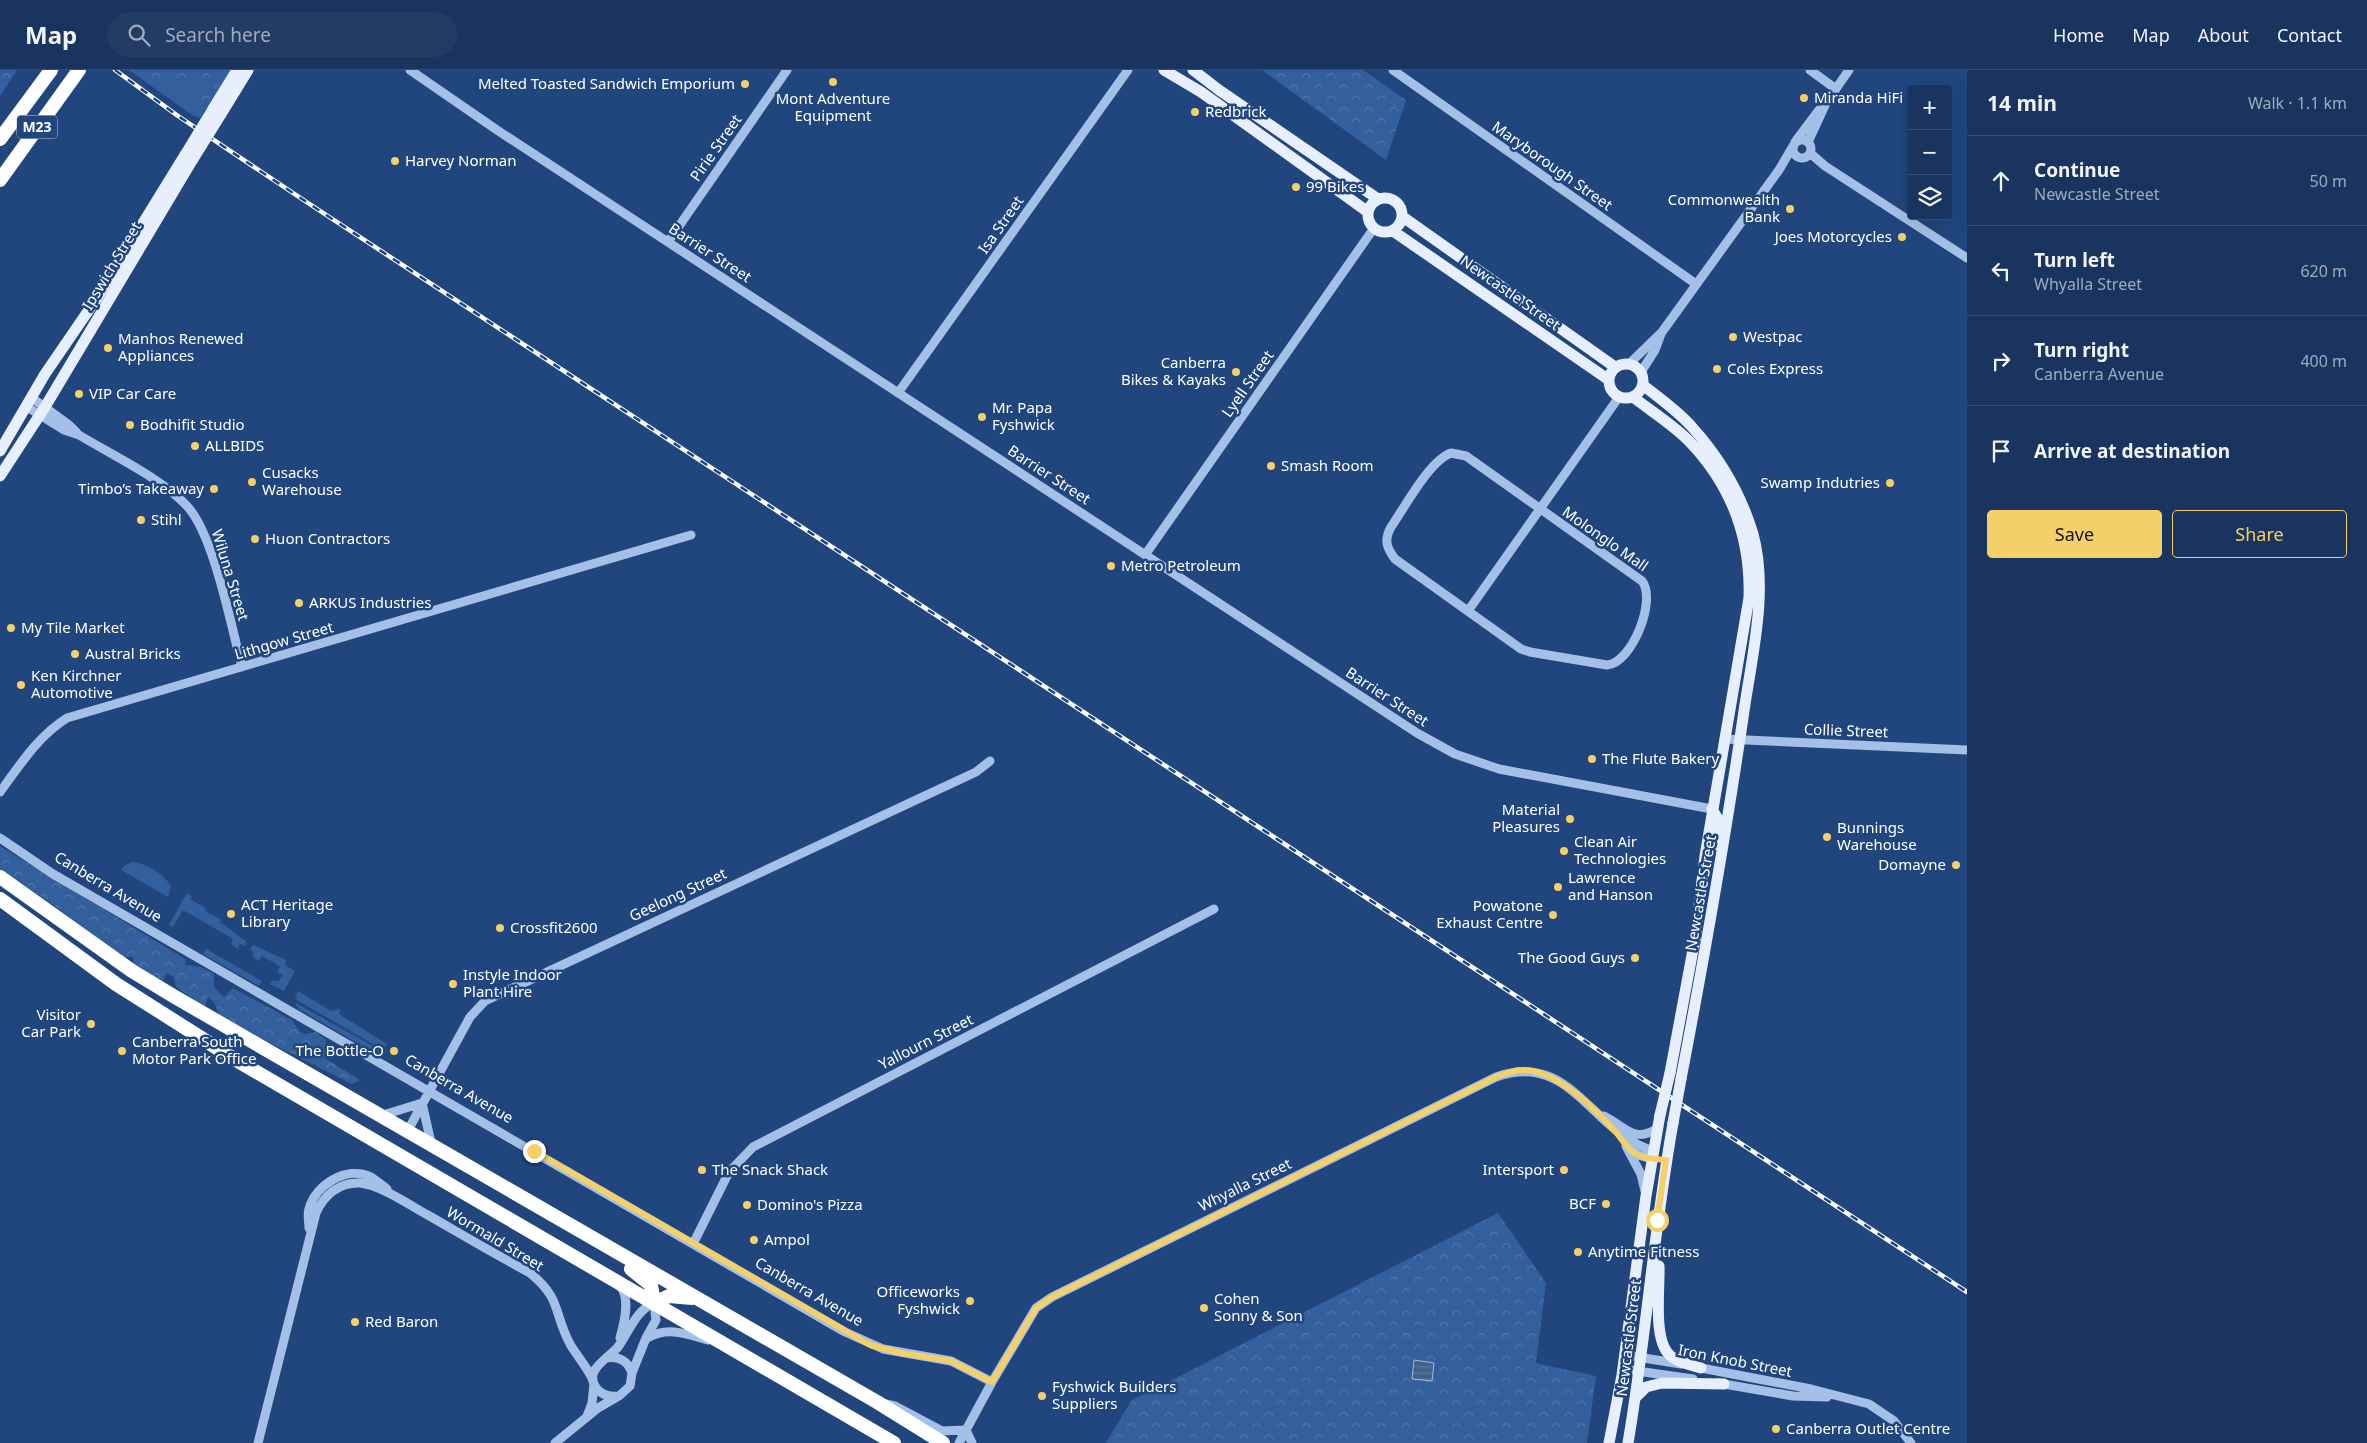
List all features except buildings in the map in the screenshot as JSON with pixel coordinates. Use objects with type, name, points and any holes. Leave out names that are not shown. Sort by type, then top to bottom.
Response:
[{"type":"highway","name":"M23","points":[[0,139],[52,70]]},
{"type":"highway","name":"M23","points":[[0,180],[77,72]]},
{"type":"highway","points":[[0,877],[132,971],[175,997],[877,1402],[943,1443]]},
{"type":"highway","points":[[0,899],[90,966],[143,1002],[236,1060],[894,1443]]},
{"type":"highway","points":[[132,971],[145,991],[143,1002]]},
{"type":"highway","points":[[143,1002],[151,996],[175,997]]},
{"type":"highway","points":[[374,1140],[392,1141],[407,1132]]},
{"type":"highway","points":[[407,1132],[405,1145],[408,1153],[422,1169]]},
{"type":"highway","points":[[591,1238],[647,1282],[652,1290],[654,1303]]},
{"type":"highway","points":[[654,1303],[669,1296],[696,1298]]},
{"type":"main road","name":"Ipswich Street","points":[[217,112],[238,70]]},
{"type":"main road","name":"Ipswich Street","points":[[0,476],[42,411],[105,296],[189,157],[217,112],[248,70]]},
{"type":"main road","points":[[1164,70],[1201,92],[1368,212]]},
{"type":"main road","points":[[1193,70],[1213,86],[1378,199]]},
{"type":"main road","points":[[1387,198],[1396,201],[1402,208],[1403,218],[1392,231],[1383,232],[1374,228],[1369,219],[1368,212],[1371,204],[1378,199],[1387,198]]},
{"type":"main road","name":"Newcastle Street","points":[[1403,218],[1615,367]]},
{"type":"main road","name":"Newcastle Street","points":[[1392,231],[1609,380]]},
{"type":"main road","name":"Ipswich Street","points":[[0,451],[29,403],[105,296]]},
{"type":"main road","points":[[1629,364],[1636,366],[1642,372],[1643,385],[1633,397],[1619,397],[1610,387],[1610,373],[1615,367],[1629,364]]},
{"type":"main road","name":"Newcastle Street","points":[[1628,1443],[1642,1357],[1657,1220],[1673,1123],[1717,889],[1759,602],[1759,568],[1753,536],[1734,486],[1716,456],[1691,425],[1643,385]]},
{"type":"main road","name":"Newcastle Street","points":[[1609,1443],[1623,1369],[1653,1154],[1696,933],[1702,872],[1748,598],[1750,568],[1744,538],[1722,484],[1687,440],[1633,397]]},
{"type":"main road","points":[[1717,889],[1719,826],[1718,817],[1712,809],[1723,802],[1736,765]]},
{"type":"main road","name":"Whyalla Street","points":[[1653,1154],[1667,1157]]},
{"type":"main road","points":[[1657,1220],[1662,1347],[1671,1357],[1701,1368]]},
{"type":"main road","points":[[1636,1397],[1646,1387],[1662,1383],[1724,1384]]},
{"type":"street","name":"Barrier Street","points":[[410,70],[668,242],[1417,733],[1455,754],[1499,769],[1712,809]]},
{"type":"street","name":"Pirie Street","points":[[668,242],[787,70]]},
{"type":"street","name":"Maryborough Street","points":[[1393,70],[1696,284]]},
{"type":"street","points":[[1810,70],[1836,89]]},
{"type":"street","points":[[1629,364],[1662,332],[1779,170],[1815,114],[1826,103],[1849,70]]},
{"type":"street","name":"Isa Street","points":[[898,393],[1126,71]]},
{"type":"street","points":[[1808,142],[1826,103]]},
{"type":"street","points":[[1779,170],[1804,156],[1811,147],[1808,142],[1802,139],[1794,144]]},
{"type":"street","points":[[1794,144],[1794,154],[1804,156],[1825,166],[1967,258]]},
{"type":"street","name":"Lyell Street","points":[[1145,555],[1374,228]]},
{"type":"street","points":[[1642,372],[1655,350],[1662,332]]},
{"type":"street","name":"Molonglo Mall","points":[[1468,611],[1619,397]]},
{"type":"street","name":"Wiluna Street","points":[[29,403],[69,424],[77,434],[171,491],[188,507],[203,530],[242,667]]},
{"type":"street","name":"Molonglo Mall","points":[[1451,453],[1466,456],[1540,510],[1646,586],[1647,595],[1642,627],[1618,662],[1612,665],[1521,649],[1395,559],[1386,546],[1386,535],[1402,511],[1433,467],[1451,453]]},
{"type":"street","name":"Lithgow Street","points":[[0,792],[41,739],[52,727],[67,718],[691,535]]},
{"type":"street","name":"Collie Street","points":[[1724,740],[1967,750]]},
{"type":"street","name":"Geelong Street","points":[[407,1132],[470,1017],[485,1001],[976,772],[990,761]]},
{"type":"street","name":"Canberra Avenue","points":[[0,838],[53,874],[870,1345],[901,1353],[951,1361],[992,1382]]},
{"type":"street","name":"Yallourn Street","points":[[693,1244],[729,1172],[753,1147],[1214,909]]},
{"type":"street","name":"Whyalla Street","points":[[959,1443],[992,1382],[1036,1308],[1052,1297],[1496,1077],[1524,1070],[1542,1073],[1563,1084],[1614,1129],[1653,1154]]},
{"type":"street","points":[[380,1116],[422,1103]]},
{"type":"street","name":"Canberra Avenue","points":[[422,1103],[432,1147]]},
{"type":"street","name":"Whyalla Street","points":[[1593,1110],[1637,1136],[1646,1135],[1658,1128]]},
{"type":"street","name":"Whyalla Street","points":[[1614,1129],[1626,1146],[1641,1174],[1646,1196]]},
{"type":"street","name":"Whyalla Street","points":[[1626,1146],[1638,1155],[1653,1154]]},
{"type":"street","name":"Wormald Street","points":[[258,1443],[309,1236],[320,1204],[330,1192],[338,1187],[359,1183],[402,1200],[530,1274],[543,1284],[552,1295],[570,1344],[594,1382]]},
{"type":"street","points":[[605,1274],[621,1286],[625,1296],[626,1304],[622,1333],[617,1348]]},
{"type":"street","points":[[555,1443],[587,1416],[619,1396],[630,1386],[632,1373],[646,1338],[656,1320],[654,1303],[641,1311],[617,1348],[603,1360],[593,1374],[592,1403],[587,1416]]},
{"type":"street","points":[[646,1338],[661,1331],[674,1331],[732,1348]]},
{"type":"street","points":[[570,1344],[583,1357],[603,1360],[620,1358],[626,1362],[632,1373]]},
{"type":"street","name":"Iron Knob Street","points":[[1625,1355],[1811,1389],[1869,1404],[1894,1420],[1912,1443]]},
{"type":"street","name":"Iron Knob Street","points":[[1623,1369],[1793,1396],[1839,1397]]},
{"type":"street","points":[[594,1382],[600,1392],[606,1395],[619,1396]]},
{"type":"street","points":[[877,1402],[896,1406],[942,1431],[966,1430],[972,1443]]},
{"type":"green space","points":[[0,70],[17,70],[0,96]]},
{"type":"green space","points":[[129,70],[232,70],[200,118],[192,115]]},
{"type":"green space","points":[[136,70],[229,70],[211,97],[200,106],[196,100],[200,85],[183,85],[173,77],[163,81],[160,89],[139,75]]},
{"type":"green space","points":[[1262,70],[1363,70],[1406,100],[1386,160]]},
{"type":"green space","points":[[0,846],[185,959],[185,965],[201,967],[214,974],[214,987],[224,997],[233,988],[292,1020],[299,1031],[304,1034],[316,1032],[326,1040],[326,1059],[360,1080],[352,1084],[220,1018],[215,1004],[208,996],[205,1007],[176,987],[174,977],[167,973],[163,981],[133,968],[133,957],[121,957],[55,906],[0,869]]},
{"type":"green space","points":[[132,862],[149,867],[165,878],[171,887],[168,897],[121,870],[125,865]]},
{"type":"green space","points":[[187,893],[192,896],[190,899],[206,908],[205,911],[221,920],[220,922],[247,942],[245,946],[240,944],[238,949],[231,944],[233,939],[183,910],[173,927],[169,925]]},
{"type":"green space","points":[[253,945],[286,960],[285,965],[295,971],[284,991],[270,984],[273,980],[278,982],[283,975],[277,972],[280,966],[262,956],[259,961],[252,957],[254,952],[250,950]]},
{"type":"green space","points":[[206,949],[262,981],[259,986],[203,954]]},
{"type":"green space","points":[[298,991],[331,1011],[341,1009],[339,1014],[387,1044],[383,1050],[295,999]]},
{"type":"green space","points":[[294,1002],[382,1051],[379,1056],[299,1009]]},
{"type":"green space","points":[[1498,1213],[1546,1283],[1536,1363],[1596,1376],[1587,1443],[1106,1443],[1131,1401]]},
{"type":"shaded area","points":[[1414,1360],[1434,1363],[1432,1381],[1412,1379]]},
{"type":"railway","points":[[115,70],[178,116],[308,203],[1967,1292]]},
{"type":"place","name":"Mont Adventure Equipment","points":[[833,82]]},
{"type":"place","name":"Melted Toasted Sandwich Emporium","points":[[745,84]]},
{"type":"place","name":"Miranda HiFi","points":[[1804,98]]},
{"type":"place","name":"Redbrick","points":[[1195,112]]},
{"type":"place","name":"Harvey Norman","points":[[395,161]]},
{"type":"place","name":"99 Bikes","points":[[1296,187]]},
{"type":"place","name":"Commonwealth Bank","points":[[1790,209]]},
{"type":"place","name":"Joes Motorcycles","points":[[1902,237]]},
{"type":"place","name":"Westpac","points":[[1733,337]]},
{"type":"place","name":"Manhos Renewed Appliances","points":[[108,348]]},
{"type":"place","name":"Coles Express","points":[[1717,369]]},
{"type":"place","name":"Canberra Bikes & Kayaks","points":[[1236,372]]},
{"type":"place","name":"VIP Car Care","points":[[79,394]]},
{"type":"place","name":"Mr. Papa Fyshwick","points":[[982,417]]},
{"type":"place","name":"Bodhifit Studio","points":[[130,425]]},
{"type":"place","name":"ALLBIDS","points":[[195,446]]},
{"type":"place","name":"Smash Room","points":[[1271,466]]},
{"type":"place","name":"Cusacks Warehouse","points":[[252,482]]},
{"type":"place","name":"Swamp Indutries","points":[[1890,483]]},
{"type":"place","name":"Timbo’s Takeaway","points":[[214,489]]},
{"type":"place","name":"Stihl","points":[[141,520]]},
{"type":"place","name":"Huon Contractors","points":[[255,539]]},
{"type":"place","name":"Metro Petroleum","points":[[1111,566]]},
{"type":"place","name":"ARKUS Industries","points":[[299,603]]},
{"type":"place","name":"My Tile Market","points":[[11,628]]},
{"type":"place","name":"Austral Bricks","points":[[75,654]]},
{"type":"place","name":"Ken Kirchner Automotive","points":[[21,685]]},
{"type":"place","name":"The Flute Bakery","points":[[1592,759]]},
{"type":"place","name":"Material Pleasures","points":[[1570,819]]},
{"type":"place","name":"Bunnings Warehouse","points":[[1827,837]]},
{"type":"place","name":"Clean Air Technologies","points":[[1564,851]]},
{"type":"place","name":"Domayne","points":[[1956,865]]},
{"type":"place","name":"Lawrence and Hanson","points":[[1558,887]]},
{"type":"place","name":"ACT Heritage Library","points":[[231,914]]},
{"type":"place","name":"Powatone Exhaust Centre","points":[[1553,915]]},
{"type":"place","name":"Crossfit2600","points":[[500,928]]},
{"type":"place","name":"The Good Guys","points":[[1635,958]]},
{"type":"place","name":"Instyle Indoor Plant Hire","points":[[453,984]]},
{"type":"place","name":"Visitor Car Park","points":[[91,1024]]},
{"type":"place","name":"Canberra South Motor Park Office","points":[[122,1051]]},
{"type":"place","name":"The Bottle-O","points":[[394,1051]]},
{"type":"place","name":"The Snack Shack","points":[[702,1170]]},
{"type":"place","name":"Intersport","points":[[1564,1170]]},
{"type":"place","name":"BCF","points":[[1606,1204]]},
{"type":"place","name":"Domino's Pizza","points":[[747,1205]]},
{"type":"place","name":"Ampol","points":[[754,1240]]},
{"type":"place","name":"Anytime Fitness","points":[[1578,1252]]},
{"type":"place","name":"Officeworks Fyshwick","points":[[970,1301]]},
{"type":"place","name":"Cohen Sonny & Son","points":[[1204,1308]]},
{"type":"place","name":"Red Baron","points":[[355,1322]]},
{"type":"place","name":"Fyshwick Builders Suppliers","points":[[1042,1396]]},
{"type":"place","name":"Canberra Outlet Centre","points":[[1776,1429]]},
{"type":"route","points":[[534,1151],[870,1345],[901,1353],[951,1361],[968,1368],[992,1382],[1036,1308],[1052,1297],[1496,1077],[1513,1071],[1524,1070],[1542,1073],[1557,1080],[1576,1094],[1614,1129],[1632,1151],[1643,1157],[1666,1160],[1657,1220]]}]
